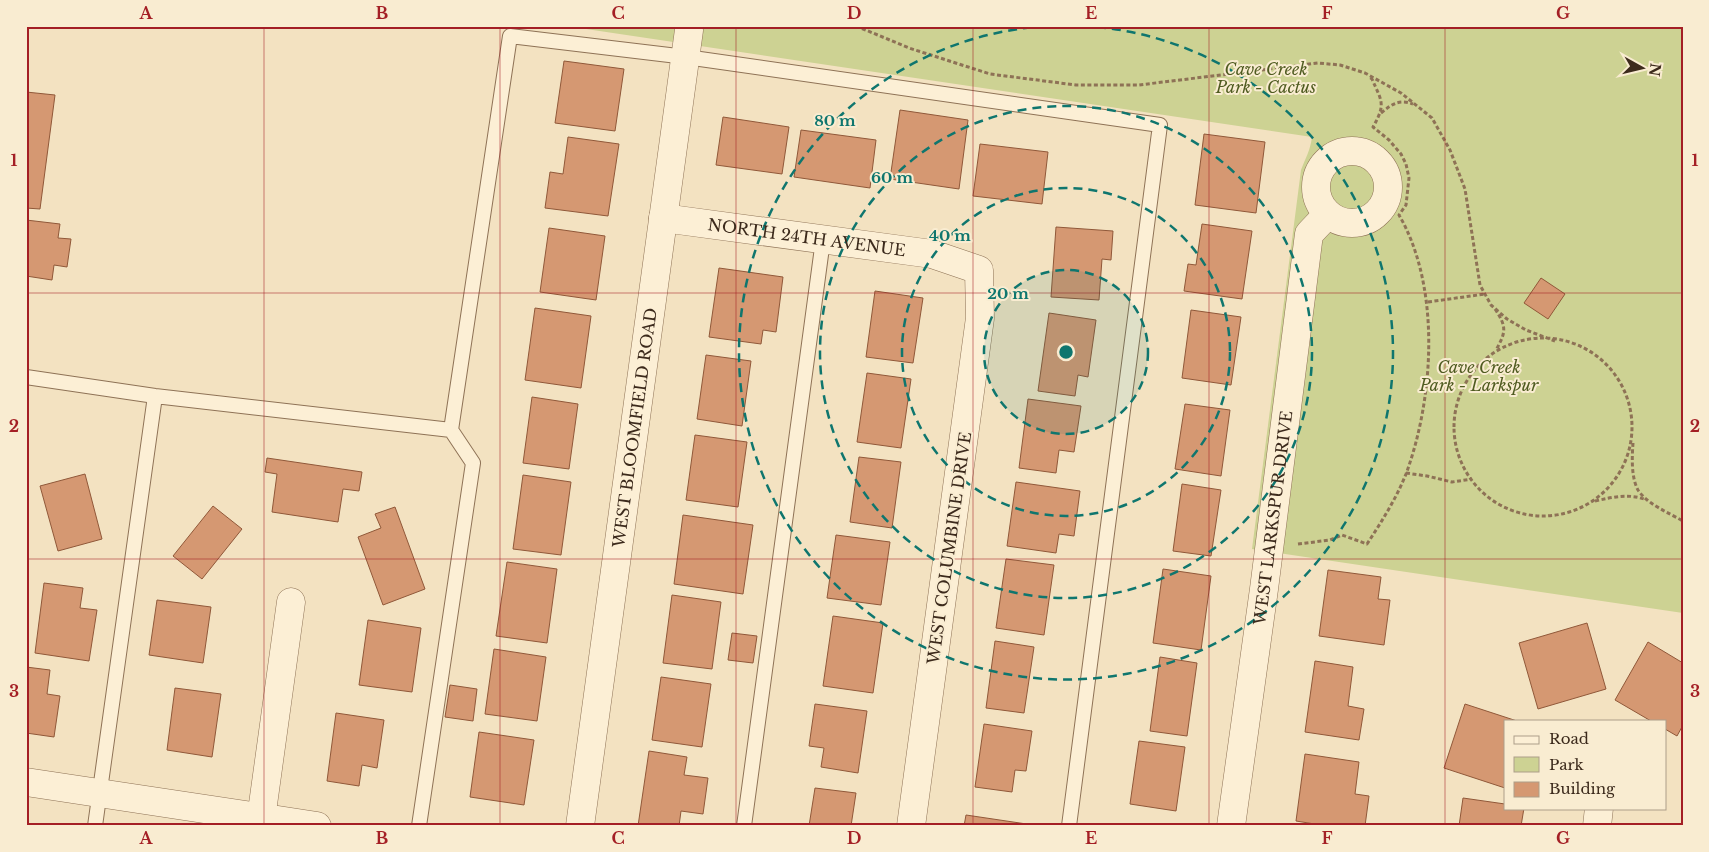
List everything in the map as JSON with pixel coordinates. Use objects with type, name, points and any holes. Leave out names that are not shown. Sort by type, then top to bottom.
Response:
[{"type":"street","name":"WEST BLOOMFIELD ROAD","points":[[580,826],[689,30]]},
{"type":"street","name":"WEST LARKSPUR DRIVE","points":[[1231,826],[1270,543],[1309,234],[1328,216]]},
{"type":"street","name":"NORTH 24TH AVENUE","points":[[663,218],[932,254],[979,270]]},
{"type":"street","name":"WEST COLUMBINE DRIVE","points":[[911,826],[980,318],[979,270]]},
{"type":"street","points":[[260,822],[291,602]]},
{"type":"street","points":[[26,782],[260,822],[316,826]]},
{"type":"street","points":[[1596,826],[1599,810]]},
{"type":"lane","points":[[419,826],[472,463],[452,430],[510,36],[686,57],[1160,125],[1070,826]]},
{"type":"lane","points":[[744,826],[823,240]]},
{"type":"lane","points":[[26,377],[155,396],[452,430]]},
{"type":"lane","points":[[95,826],[155,396]]},
{"type":"path","points":[[856,26],[909,48],[990,74],[1076,85],[1139,85],[1318,63],[1340,65],[1365,73],[1401,93],[1432,118],[1450,150],[1465,190],[1480,285],[1503,322],[1505,334],[1495,352]]},
{"type":"path","points":[[1270,543],[1298,544],[1330,540],[1342,535],[1367,544],[1395,500],[1406,473],[1425,397],[1428,302],[1417,256],[1399,215],[1406,206],[1409,178],[1406,164],[1401,154],[1389,140],[1372,127],[1380,113],[1382,102],[1372,79],[1359,71]]},
{"type":"path","points":[[1380,113],[1392,104],[1404,101],[1416,105]]},
{"type":"path","points":[[1428,302],[1485,294]]},
{"type":"path","points":[[1492,304],[1507,319],[1526,330],[1555,341]]},
{"type":"path","points":[[1633,435],[1625,465],[1617,479],[1594,501],[1577,511],[1546,517],[1521,514],[1493,502],[1466,473],[1455,443],[1453,423],[1460,392],[1478,365],[1503,346],[1524,338],[1585,346],[1605,360],[1624,386],[1633,416],[1633,435],[1632,457],[1634,477],[1638,490],[1650,501],[1683,521]]},
{"type":"path","points":[[1406,473],[1452,482],[1472,479]]},
{"type":"path","points":[[1594,501],[1623,496],[1635,496],[1650,501]]},
{"type":"green space","name":"Cave Creek Park - Larkspur","points":[[566,26],[1683,26],[1683,613],[1252,549],[1301,170],[1312,137]]},
{"type":"building","points":[[564,61],[624,69],[615,131],[555,123]]},
{"type":"building","points":[[26,92],[55,95],[40,209],[26,208]]},
{"type":"building","points":[[900,110],[968,120],[959,189],[890,179]]},
{"type":"building","points":[[723,117],[789,127],[782,174],[716,165]]},
{"type":"building","points":[[801,130],[876,140],[870,188],[794,177]]},
{"type":"building","points":[[1204,134],[1265,142],[1256,213],[1195,205]]},
{"type":"building","points":[[568,137],[619,144],[608,216],[545,208],[550,172],[563,174]]},
{"type":"building","points":[[980,144],[1048,152],[1042,204],[973,196]]},
{"type":"building","points":[[26,220],[60,224],[58,238],[71,239],[67,267],[54,265],[52,280],[26,276]]},
{"type":"building","points":[[1202,224],[1252,231],[1242,299],[1184,291],[1188,264],[1196,265]]},
{"type":"building","points":[[1056,227],[1113,231],[1111,260],[1102,259],[1099,300],[1051,297]]},
{"type":"building","points":[[549,228],[605,236],[596,300],[540,292]]},
{"type":"building","points":[[719,268],[783,277],[776,332],[763,330],[761,344],[709,337]]},
{"type":"building","points":[[1541,278],[1565,294],[1548,319],[1524,303]]},
{"type":"building","points":[[875,291],[923,298],[913,363],[866,357]]},
{"type":"building","points":[[535,308],[591,316],[581,388],[525,380]]},
{"type":"building","points":[[1191,310],[1241,317],[1231,385],[1182,378]]},
{"type":"building","points":[[1049,313],[1096,320],[1088,377],[1078,375],[1075,396],[1038,391]]},
{"type":"building","points":[[706,355],[751,361],[742,426],[697,419]]},
{"type":"building","points":[[867,373],[911,379],[901,448],[857,442]]},
{"type":"building","points":[[532,397],[578,404],[569,469],[523,463]]},
{"type":"building","points":[[1028,399],[1081,406],[1074,452],[1059,450],[1056,473],[1019,468]]},
{"type":"building","points":[[1185,404],[1230,410],[1221,476],[1175,469]]},
{"type":"building","points":[[695,435],[747,442],[738,507],[686,500]]},
{"type":"building","points":[[859,457],[901,462],[892,528],[850,522]]},
{"type":"building","points":[[267,458],[362,472],[359,491],[343,489],[338,522],[272,512],[277,474],[265,472]]},
{"type":"building","points":[[85,474],[102,539],[58,551],[40,486]]},
{"type":"building","points":[[523,475],[571,482],[561,555],[513,549]]},
{"type":"building","points":[[1016,482],[1080,491],[1074,536],[1059,534],[1056,553],[1007,546]]},
{"type":"building","points":[[1182,484],[1221,490],[1211,556],[1173,551]]},
{"type":"building","points":[[213,506],[242,529],[202,579],[173,556]]},
{"type":"building","points":[[395,507],[425,589],[383,605],[358,537],[381,528],[375,514]]},
{"type":"building","points":[[683,515],[753,525],[743,594],[674,584]]},
{"type":"building","points":[[836,535],[890,542],[881,605],[827,598]]},
{"type":"building","points":[[1006,559],[1054,565],[1044,635],[996,628]]},
{"type":"building","points":[[507,562],[557,569],[547,643],[496,636]]},
{"type":"building","points":[[1163,569],[1211,576],[1201,650],[1153,643]]},
{"type":"building","points":[[1328,570],[1381,577],[1378,599],[1390,600],[1384,645],[1319,636]]},
{"type":"building","points":[[44,583],[83,588],[80,608],[97,610],[89,661],[35,653]]},
{"type":"building","points":[[672,595],[721,602],[712,669],[663,663]]},
{"type":"building","points":[[157,600],[211,607],[203,663],[149,655]]},
{"type":"building","points":[[833,616],[883,623],[873,693],[823,686]]},
{"type":"building","points":[[368,620],[421,628],[412,692],[359,685]]},
{"type":"building","points":[[1587,623],[1606,689],[1538,709],[1519,643]]},
{"type":"building","points":[[732,633],[757,636],[753,663],[728,660]]},
{"type":"building","points":[[995,641],[1034,647],[1024,713],[986,708]]},
{"type":"building","points":[[1648,642],[1683,663],[1683,725],[1677,736],[1666,730],[1666,720],[1649,720],[1615,700]]},
{"type":"building","points":[[494,649],[546,657],[537,721],[485,714]]},
{"type":"building","points":[[1160,657],[1197,663],[1187,736],[1150,731]]},
{"type":"building","points":[[1315,661],[1353,667],[1348,706],[1364,709],[1359,740],[1305,732]]},
{"type":"building","points":[[26,667],[50,670],[47,694],[60,696],[54,737],[26,733]]},
{"type":"building","points":[[661,677],[711,684],[702,747],[652,740]]},
{"type":"building","points":[[450,685],[477,689],[473,721],[445,717]]},
{"type":"building","points":[[175,688],[221,694],[212,757],[167,750]]},
{"type":"building","points":[[815,704],[867,711],[858,773],[821,767],[824,748],[809,746]]},
{"type":"building","points":[[1465,704],[1514,720],[1504,720],[1504,788],[1444,768]]},
{"type":"building","points":[[336,713],[384,720],[377,768],[362,765],[359,786],[327,781]]},
{"type":"building","points":[[984,724],[1032,731],[1026,771],[1015,770],[1012,792],[975,787]]},
{"type":"building","points":[[479,732],[534,740],[524,805],[470,797]]},
{"type":"building","points":[[1139,741],[1185,747],[1176,811],[1130,804]]},
{"type":"building","points":[[649,751],[687,757],[684,775],[708,778],[703,814],[681,811],[679,826],[638,826]]},
{"type":"building","points":[[1305,754],[1359,762],[1355,794],[1369,796],[1365,826],[1327,826],[1296,821]]},
{"type":"building","points":[[815,788],[856,793],[851,826],[809,826]]},
{"type":"building","points":[[1463,798],[1504,804],[1504,810],[1524,810],[1521,826],[1459,826]]},
{"type":"building","points":[[966,815],[1040,826],[964,826]]},
{"type":"park label","name":"Cave Creek Park - Cactus","points":[[1266,78]]}]
